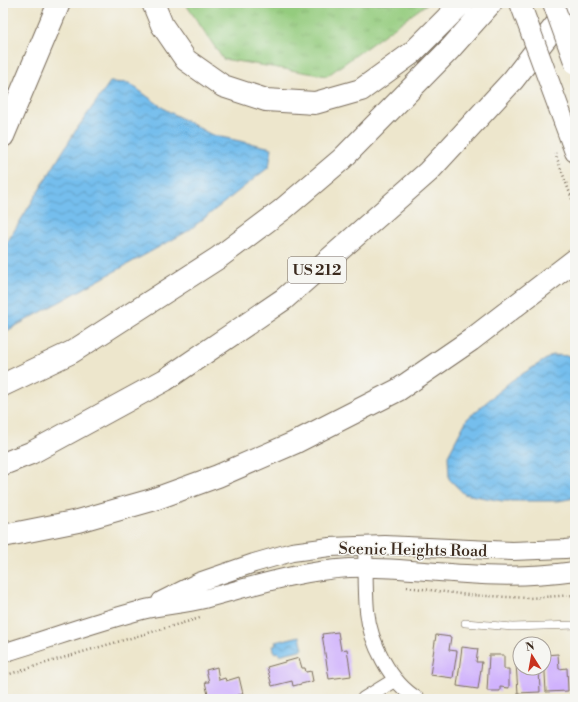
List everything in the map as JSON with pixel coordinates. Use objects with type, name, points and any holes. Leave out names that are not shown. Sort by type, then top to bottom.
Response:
[{"type":"highway","points":[[3,136],[59,3]]},
{"type":"highway","points":[[152,3],[162,25],[186,60],[223,86],[266,100],[314,103],[361,90],[412,53],[462,3]]},
{"type":"highway","points":[[3,385],[72,352],[218,258],[282,210],[342,159],[450,49],[491,3]]},
{"type":"highway","name":"US 212","points":[[3,464],[31,453],[165,380],[284,299],[428,172],[513,80],[573,3]]},
{"type":"highway","points":[[3,536],[78,520],[152,500],[218,476],[294,442],[398,390],[471,340],[575,260]]},
{"type":"main road","points":[[520,3],[575,152]]},
{"type":"main road","points":[[553,3],[575,64]]},
{"type":"street","name":"Scenic Heights Road","points":[[142,610],[199,582],[292,552],[330,547],[385,545],[512,551],[565,550],[575,548]]},
{"type":"street","points":[[365,546],[367,611],[374,640],[395,680],[418,699]]},
{"type":"street","name":"Scenic Heights Road","points":[[3,653],[142,610],[202,600],[293,575],[321,570],[366,568],[522,576],[575,571]]},
{"type":"street","points":[[364,699],[395,680]]},
{"type":"lane","points":[[465,623],[513,627],[575,626]]},
{"type":"path","points":[[554,146],[575,207]]},
{"type":"path","points":[[401,586],[468,595],[529,598],[575,595]]},
{"type":"path","points":[[3,676],[204,617]]},
{"type":"green space","points":[[185,3],[428,3],[327,76],[223,59]]},
{"type":"water","points":[[110,82],[129,83],[166,110],[212,135],[272,148],[269,167],[188,231],[3,333],[3,249],[76,130]]},
{"type":"water","points":[[553,355],[570,356],[575,360],[575,498],[558,501],[502,501],[464,494],[449,479],[448,455],[467,419],[511,381]]},
{"type":"water","points":[[300,636],[303,649],[279,655],[278,652],[275,653],[273,646],[276,645],[275,642]]},
{"type":"building","points":[[338,632],[341,650],[347,649],[351,676],[329,679],[322,634]]},
{"type":"building","points":[[436,635],[451,637],[449,650],[457,651],[453,678],[430,675]]},
{"type":"building","points":[[462,647],[478,649],[476,662],[482,662],[478,689],[457,686]]},
{"type":"building","points":[[552,654],[558,654],[559,669],[567,668],[568,691],[546,692],[545,676],[552,676]]},
{"type":"building","points":[[489,655],[504,655],[504,669],[509,669],[509,688],[500,687],[500,691],[487,691]]},
{"type":"building","points":[[299,658],[302,668],[305,668],[306,672],[311,671],[313,681],[293,686],[292,681],[272,686],[267,667]]},
{"type":"building","points":[[217,667],[219,680],[225,678],[226,681],[239,677],[243,694],[229,697],[229,699],[209,699],[205,682],[209,682],[206,670]]},
{"type":"building","points":[[517,676],[539,676],[540,692],[518,693]]}]
